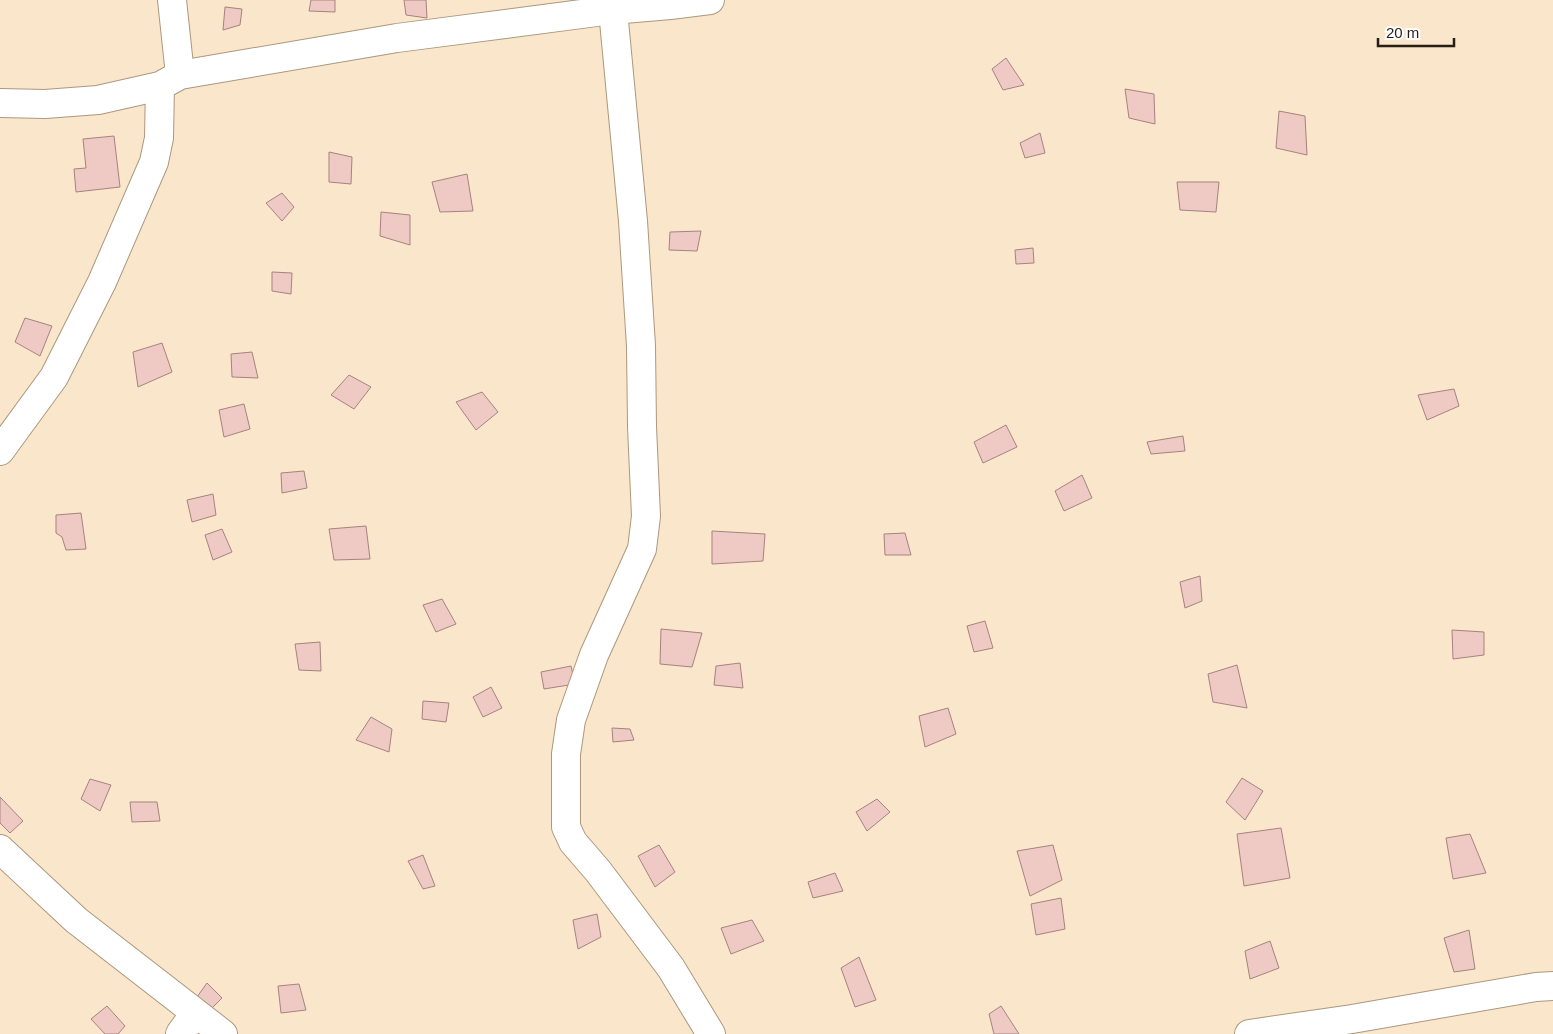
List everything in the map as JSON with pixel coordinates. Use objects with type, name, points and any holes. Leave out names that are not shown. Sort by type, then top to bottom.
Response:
[{"type":"street","points":[[0,451],[54,377],[102,282],[154,162],[170,80],[172,0]]},
{"type":"street","points":[[0,103],[45,104],[98,100],[170,80],[397,38],[612,5],[670,5],[710,0]]},
{"type":"street","points":[[612,5],[633,221],[642,346],[642,427],[646,516],[642,550],[594,655],[571,720],[566,754],[566,827],[573,842],[598,871],[672,968],[711,1034]]},
{"type":"street","points":[[0,849],[188,1024],[223,1034]]},
{"type":"street","points":[[1249,1034],[1352,1019],[1536,987],[1553,986]]},
{"type":"building","points":[[311,0],[335,0],[335,12],[309,11]]},
{"type":"building","points":[[404,0],[426,0],[427,18],[406,15]]},
{"type":"building","points":[[225,7],[242,9],[240,25],[223,30]]},
{"type":"building","points":[[1006,58],[1024,85],[1003,90],[992,69]]},
{"type":"building","points":[[1125,89],[1154,94],[1155,124],[1129,118]]},
{"type":"building","points":[[1279,111],[1305,116],[1307,155],[1276,148]]},
{"type":"building","points":[[1040,133],[1045,153],[1025,158],[1020,143]]},
{"type":"building","points":[[114,136],[120,187],[76,192],[74,169],[86,168],[83,139]]},
{"type":"building","points":[[329,152],[352,157],[351,184],[329,182]]},
{"type":"building","points":[[467,174],[473,211],[440,212],[432,182]]},
{"type":"building","points":[[1177,182],[1219,182],[1216,212],[1180,210]]},
{"type":"building","points":[[282,193],[294,207],[282,221],[266,203]]},
{"type":"building","points":[[381,212],[410,215],[410,245],[380,236]]},
{"type":"building","points":[[701,231],[697,251],[669,250],[670,232]]},
{"type":"building","points":[[1033,248],[1034,263],[1016,264],[1015,250]]},
{"type":"building","points":[[272,272],[292,273],[291,294],[272,291]]},
{"type":"building","points":[[25,318],[52,326],[40,356],[15,342]]},
{"type":"building","points":[[162,343],[172,372],[138,387],[133,352]]},
{"type":"building","points":[[252,352],[258,378],[232,377],[231,354]]},
{"type":"building","points":[[349,375],[371,387],[354,409],[331,395]]},
{"type":"building","points":[[1454,389],[1459,406],[1427,420],[1418,395]]},
{"type":"building","points":[[482,392],[498,412],[476,430],[456,402]]},
{"type":"building","points":[[244,404],[250,429],[224,437],[219,410]]},
{"type":"building","points":[[1006,425],[1017,447],[983,463],[974,442]]},
{"type":"building","points":[[1183,436],[1185,451],[1151,454],[1147,442]]},
{"type":"building","points":[[304,471],[307,488],[282,493],[281,473]]},
{"type":"building","points":[[1082,475],[1092,498],[1064,511],[1055,491]]},
{"type":"building","points":[[213,494],[216,515],[192,522],[187,500]]},
{"type":"building","points":[[81,513],[86,549],[66,550],[62,537],[56,533],[56,515]]},
{"type":"building","points":[[366,526],[370,559],[334,560],[329,529]]},
{"type":"building","points":[[222,529],[232,552],[213,560],[205,535]]},
{"type":"building","points":[[712,531],[765,534],[763,561],[712,564]]},
{"type":"building","points":[[905,533],[911,555],[885,555],[884,534]]},
{"type":"building","points":[[1200,576],[1202,601],[1185,608],[1180,582]]},
{"type":"building","points":[[442,599],[456,624],[436,632],[423,605]]},
{"type":"building","points":[[985,621],[993,648],[974,652],[967,626]]},
{"type":"building","points":[[661,629],[702,633],[692,667],[660,664]]},
{"type":"building","points":[[1452,630],[1484,632],[1484,655],[1453,659]]},
{"type":"building","points":[[320,642],[321,671],[299,670],[295,644]]},
{"type":"building","points":[[740,663],[743,688],[714,685],[716,666]]},
{"type":"building","points":[[1237,665],[1247,708],[1213,702],[1208,674]]},
{"type":"building","points":[[571,666],[575,684],[544,689],[541,672]]},
{"type":"building","points":[[491,687],[502,708],[483,717],[473,697]]},
{"type":"building","points":[[423,701],[449,703],[446,722],[422,719]]},
{"type":"building","points":[[948,708],[956,734],[925,747],[919,716]]},
{"type":"building","points":[[371,717],[392,729],[389,752],[356,740]]},
{"type":"building","points":[[612,728],[630,729],[634,740],[613,742]]},
{"type":"building","points":[[1242,778],[1263,791],[1245,820],[1226,802]]},
{"type":"building","points":[[90,779],[111,785],[100,811],[81,799]]},
{"type":"building","points":[[0,797],[23,821],[10,833],[0,823]]},
{"type":"building","points":[[877,799],[890,812],[867,831],[856,812]]},
{"type":"building","points":[[130,802],[157,802],[160,821],[132,822]]},
{"type":"building","points":[[1281,828],[1290,878],[1244,886],[1237,834]]},
{"type":"building","points":[[1470,834],[1486,873],[1453,879],[1446,838]]},
{"type":"building","points":[[659,845],[675,872],[655,887],[638,856]]},
{"type":"building","points":[[1053,845],[1062,880],[1030,896],[1017,851]]},
{"type":"building","points":[[423,855],[435,886],[423,889],[408,861]]},
{"type":"building","points":[[835,873],[843,891],[813,898],[808,882]]},
{"type":"building","points":[[1061,898],[1065,929],[1036,935],[1031,904]]},
{"type":"building","points":[[597,914],[601,937],[578,949],[573,920]]},
{"type":"building","points":[[752,920],[764,941],[731,954],[721,928]]},
{"type":"building","points":[[1469,930],[1475,969],[1454,972],[1444,938]]},
{"type":"building","points":[[1270,941],[1279,968],[1250,979],[1245,951]]},
{"type":"building","points":[[859,957],[876,1000],[855,1007],[841,968]]},
{"type":"building","points":[[207,983],[222,998],[211,1009],[197,997]]},
{"type":"building","points":[[299,984],[306,1010],[281,1013],[278,986]]},
{"type":"building","points":[[107,1006],[125,1026],[118,1034],[105,1034],[91,1019]]},
{"type":"building","points":[[1001,1006],[1019,1034],[994,1034],[989,1014]]}]
